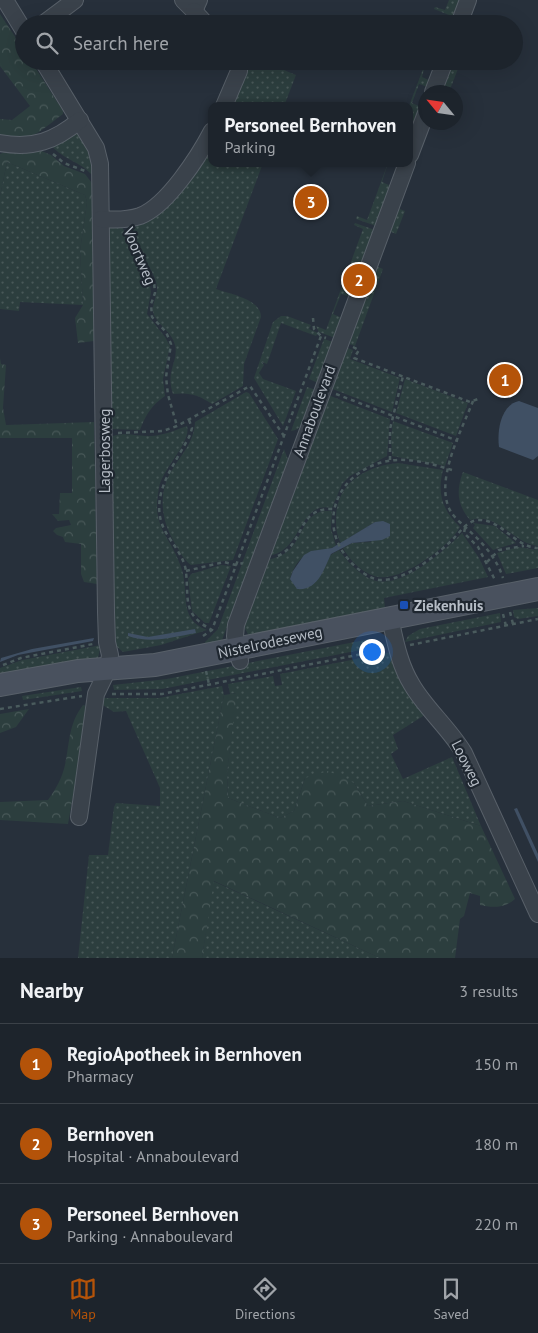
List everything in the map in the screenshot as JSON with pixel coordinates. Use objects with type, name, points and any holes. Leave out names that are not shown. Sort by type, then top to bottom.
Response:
[{"type":"street","points":[[5,0],[15,16]]},
{"type":"street","points":[[55,15],[75,0]]},
{"type":"street","points":[[462,15],[468,0]]},
{"type":"street","points":[[192,4],[200,15]]},
{"type":"street","points":[[49,70],[96,148],[100,164],[101,219]]},
{"type":"street","points":[[226,102],[239,70]]},
{"type":"street","points":[[436,85],[442,70]]},
{"type":"street","points":[[0,144],[20,147],[40,144],[70,128],[80,120]]},
{"type":"street","points":[[413,147],[420,130]]},
{"type":"street","points":[[124,219],[139,216],[150,211],[168,195],[208,139]]},
{"type":"street","name":"Annaboulevard","points":[[238,655],[236,625],[406,167]]},
{"type":"street","name":"Voortweg","points":[[101,219],[124,219]]},
{"type":"street","name":"Lagerbosweg","points":[[101,219],[106,642],[110,655],[102,681]]},
{"type":"street","name":"Nistelrodeseweg","points":[[0,697],[74,684],[153,677],[238,655],[393,632],[503,602],[538,589]]},
{"type":"street","name":"Nistelrodeseweg","points":[[503,602],[538,601]]},
{"type":"street","name":"Looweg","points":[[393,632],[402,666],[412,686],[455,737],[464,753],[538,914]]},
{"type":"street","name":"Nistelrodeseweg","points":[[0,685],[78,671],[102,681]]},
{"type":"street","points":[[79,817],[102,681]]},
{"type":"path","name":"Voortweg","points":[[124,219],[136,252],[154,282],[155,293],[151,304],[152,316],[166,332],[172,344],[166,377],[168,395],[177,426]]},
{"type":"path","points":[[313,318],[314,329],[321,336],[359,350],[354,358],[470,402],[478,399]]},
{"type":"path","name":"Annaboulevard","points":[[212,630],[321,336]]},
{"type":"path","points":[[390,460],[389,440],[403,376]]},
{"type":"path","points":[[304,382],[458,441]]},
{"type":"path","points":[[104,433],[139,433],[177,426],[250,386],[284,436]]},
{"type":"path","points":[[473,401],[458,441],[445,496],[451,513],[475,534],[500,567],[503,602]]},
{"type":"path","points":[[188,420],[192,428],[190,436],[166,476],[161,491],[160,517],[164,529],[186,572],[189,611],[199,623],[212,630]]},
{"type":"path","points":[[450,469],[410,460],[390,460],[366,468],[349,479],[334,509],[334,535],[346,556],[365,575],[380,580],[393,577],[427,562],[465,526],[476,520],[490,522],[526,546]]},
{"type":"path","points":[[186,572],[224,562],[236,565],[280,555],[289,550],[305,521],[314,512],[334,509]]},
{"type":"path","points":[[465,526],[464,533],[478,547],[487,562],[503,602]]},
{"type":"path","points":[[487,562],[499,550],[526,546],[538,548]]},
{"type":"path","name":"Nistelrodeseweg","points":[[0,709],[102,681],[162,694],[503,602],[538,619]]},
{"type":"path","points":[[199,637],[212,630]]},
{"type":"path","points":[[0,667],[21,658],[106,642]]},
{"type":"green space","points":[[449,0],[461,0],[455,15],[449,15],[434,9],[435,7],[445,10]]},
{"type":"green space","points":[[0,14],[15,36],[15,70],[37,70],[63,111],[63,114],[41,131],[26,138],[10,138],[0,134],[0,119],[12,120],[30,106],[0,66]]},
{"type":"green space","points":[[243,70],[284,70],[296,75],[286,102],[231,102]]},
{"type":"green space","points":[[424,70],[422,77],[431,81],[429,85],[418,85],[412,102],[411,102]]},
{"type":"green space","points":[[449,70],[458,70],[452,85],[443,85]]},
{"type":"green space","points":[[413,103],[418,106],[418,114],[415,122],[413,121]]},
{"type":"green space","points":[[77,132],[86,138],[96,180],[85,169],[62,155],[50,144]]},
{"type":"green space","points":[[208,147],[208,167],[262,167],[216,289],[244,298],[256,306],[260,311],[261,317],[244,364],[243,386],[212,404],[194,395],[184,393],[173,394],[170,379],[176,351],[175,345],[153,313],[157,291],[156,281],[135,241],[129,224]]},
{"type":"green space","points":[[37,149],[51,155],[64,166],[85,174],[95,187],[94,341],[78,343],[75,318],[83,305],[80,251],[87,202],[85,195],[7,162],[0,196],[0,154],[7,151]]},
{"type":"green space","points":[[7,162],[85,195],[87,202],[80,251],[83,305],[20,302],[19,311],[0,309],[0,196]]},
{"type":"green space","points":[[387,167],[382,182],[391,186],[376,226],[356,219],[357,216],[367,220]]},
{"type":"green space","points":[[397,208],[405,211],[396,234],[389,231]]},
{"type":"green space","points":[[355,223],[375,230],[360,271],[351,268],[343,288],[352,292],[350,297],[341,294],[333,314],[342,318],[335,338],[319,332],[316,326],[326,330],[363,229],[354,225]]},
{"type":"green space","points":[[121,224],[149,280],[151,292],[147,314],[170,346],[163,379],[165,396],[150,410],[140,430],[111,429],[108,230]]},
{"type":"green space","points":[[376,266],[383,269],[355,346],[347,343]]},
{"type":"green space","points":[[281,316],[287,316],[311,325],[309,329],[318,333],[316,336],[281,323],[267,364],[262,362],[264,365],[259,373],[263,379],[296,391],[283,426],[254,378],[273,322]]},
{"type":"green space","points":[[324,339],[333,342],[318,383],[309,379]]},
{"type":"green space","points":[[345,347],[353,350],[350,359],[400,378],[392,412],[330,388]]},
{"type":"green space","points":[[0,358],[1,364],[6,365],[3,408],[6,425],[94,422],[97,584],[84,582],[81,574],[81,544],[65,542],[63,537],[53,531],[56,528],[71,525],[69,520],[58,521],[52,514],[59,514],[60,493],[72,493],[72,438],[0,438]]},
{"type":"green space","points":[[405,379],[468,403],[456,436],[396,413]]},
{"type":"green space","points":[[307,387],[316,390],[310,408],[301,426],[291,431]]},
{"type":"green space","points":[[246,392],[249,393],[278,439],[233,560],[191,565],[181,554],[166,523],[163,505],[165,487],[172,470],[190,442],[195,422]]},
{"type":"green space","points":[[328,395],[390,419],[387,456],[350,476],[342,484],[332,508],[321,508],[313,512],[288,546],[279,553],[267,556]]},
{"type":"green space","points":[[393,421],[453,443],[445,466],[392,456],[391,438]]},
{"type":"green space","points":[[187,426],[185,440],[161,481],[157,502],[158,513],[163,530],[181,567],[188,612],[198,625],[207,630],[161,645],[123,652],[116,646],[116,636],[112,636],[108,439],[123,434],[156,435]]},
{"type":"green space","points":[[284,449],[289,462],[222,640],[205,651],[205,642],[218,629]]},
{"type":"green space","points":[[398,463],[443,470],[441,494],[445,508],[460,527],[446,544],[422,562],[396,575],[374,576],[356,565],[343,548],[352,543],[371,542],[375,522],[341,543],[336,527],[338,505],[348,485],[356,478],[375,468]]},
{"type":"green space","points":[[463,472],[538,500],[538,546],[520,540],[489,520],[470,520],[462,509],[459,497],[459,485]]},
{"type":"green space","points":[[323,511],[332,511],[331,529],[336,546],[303,557],[298,562],[290,579],[339,550],[354,567],[373,580],[384,582],[396,579],[421,567],[462,533],[479,558],[488,577],[384,598],[385,608],[249,636],[243,625],[266,560],[288,551],[308,521],[314,515]]},
{"type":"green space","points":[[473,523],[495,526],[516,543],[493,550],[473,528],[475,525]]},
{"type":"green space","points":[[518,547],[538,550],[538,568],[506,574],[497,553]]},
{"type":"green space","points":[[221,565],[231,566],[209,623],[205,623],[192,611],[188,579],[191,574]]},
{"type":"green space","points":[[538,608],[538,616],[518,619],[514,617],[513,610]]},
{"type":"green space","points":[[500,613],[501,622],[405,642],[408,636],[420,629]]},
{"type":"green space","points":[[370,639],[386,645],[162,689],[114,690],[113,685],[167,679]]},
{"type":"green space","points":[[101,645],[98,658],[94,663],[0,681],[0,668],[22,660]]},
{"type":"green space","points":[[392,652],[428,713],[393,735],[398,749],[391,754],[403,779],[452,757],[481,826],[403,801],[368,806],[354,783],[305,778],[294,811],[280,818],[228,798],[227,772],[236,693],[230,694],[228,684],[273,676],[275,686],[282,685],[280,674]]},
{"type":"green space","points":[[222,686],[224,695],[172,958],[78,958],[89,855],[108,855],[116,803],[160,806],[160,788],[126,711],[114,712],[101,704],[103,698],[159,698]]},
{"type":"green space","points":[[81,687],[82,691],[23,700],[22,696]]},
{"type":"green space","points":[[237,693],[227,772],[228,798],[280,818],[294,811],[305,778],[328,771],[354,783],[368,806],[403,801],[481,826],[515,899],[503,906],[489,907],[480,905],[480,896],[470,893],[464,916],[460,919],[455,958],[380,958],[214,881],[202,958],[172,958],[224,695]]},
{"type":"green space","points":[[83,705],[89,707],[68,824],[0,820],[0,802],[48,800],[62,774],[72,727]]},
{"type":"green space","points":[[29,709],[16,727],[0,733],[0,714]]},
{"type":"green space","points":[[213,881],[380,958],[202,958]]},
{"type":"water","points":[[519,401],[538,408],[538,456],[533,460],[499,447],[499,427],[504,413]]},
{"type":"water","points":[[383,521],[390,524],[390,536],[382,540],[352,543],[331,554],[323,572],[315,583],[304,589],[297,589],[290,579],[304,555],[311,551],[332,548],[375,522]]},
{"type":"water","points":[[195,629],[196,633],[154,640],[128,636],[128,633],[148,637]]},
{"type":"water","points":[[94,638],[93,641],[18,655],[0,662],[1,658],[32,649]]},
{"type":"water","points":[[517,808],[538,854],[538,862],[514,809]]},
{"type":"place","name":"Personeel Bernhoven","points":[[311,202]]},
{"type":"place","name":"Bernhoven","points":[[359,280]]},
{"type":"place","name":"RegioApotheek in Bernhoven","points":[[505,380]]},
{"type":"place","name":"Ziekenhuis","points":[[404,605]]}]
